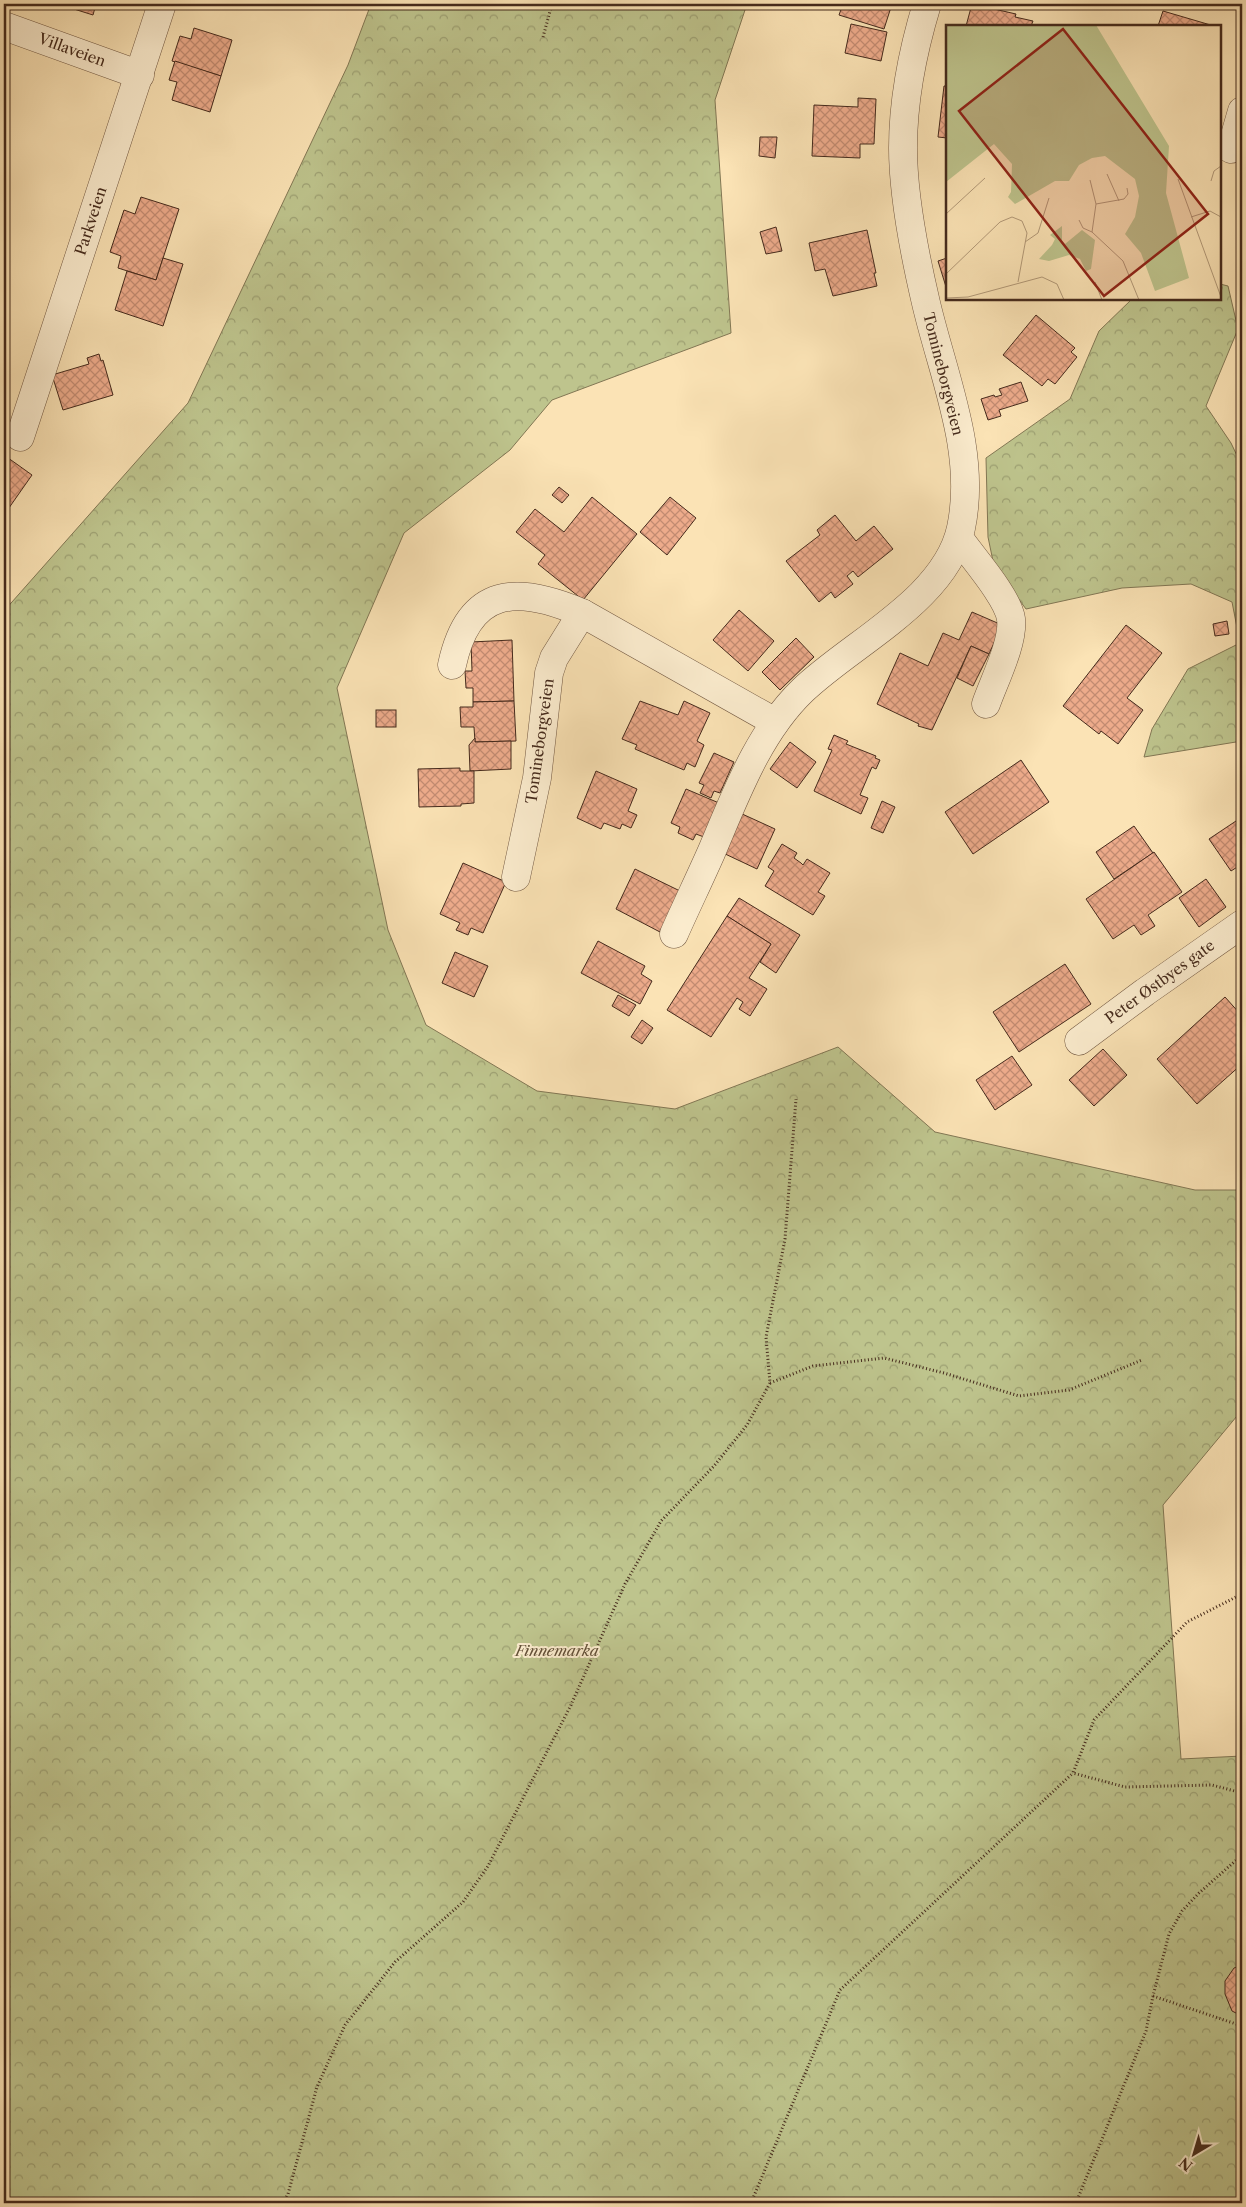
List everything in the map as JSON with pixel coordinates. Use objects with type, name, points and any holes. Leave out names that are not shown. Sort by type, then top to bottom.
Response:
[{"type":"street","name":"Parkveien","points":[[20,437],[162,4]]},
{"type":"street","name":"Tomineborgveien","points":[[674,934],[728,812],[775,722],[803,690],[928,589],[946,565],[959,538],[966,478],[956,412],[926,303],[910,225],[903,149],[907,92],[918,33],[927,4]]},
{"type":"street","name":"Villaveien","points":[[4,26],[140,75]]},
{"type":"street","points":[[1230,149],[1242,111]]},
{"type":"street","points":[[959,538],[1004,600],[1011,620],[1007,648],[986,704]]},
{"type":"street","points":[[452,665],[457,641],[474,614],[492,602],[509,596],[532,596],[555,602],[582,613],[775,722]]},
{"type":"street","name":"Tomineborgveien","points":[[516,876],[537,778],[549,673],[563,640],[582,613]]},
{"type":"street","name":"Peter Østbyes gate","points":[[1079,1041],[1242,924]]},
{"type":"path","points":[[543,37],[552,4]]},
{"type":"path","points":[[283,2203],[288,2194],[317,2087],[345,2025],[395,1962],[463,1902],[488,1866],[570,1707],[629,1576],[662,1521],[714,1466],[747,1424],[770,1383],[766,1337],[785,1239],[796,1099]]},
{"type":"path","points":[[770,1383],[813,1366],[884,1358],[944,1373],[1019,1396],[1069,1390],[1142,1360]]},
{"type":"path","points":[[752,2203],[759,2181],[840,1990],[1073,1773],[1094,1720],[1187,1622],[1242,1594]]},
{"type":"path","points":[[1073,1773],[1125,1787],[1212,1785],[1242,1793]]},
{"type":"path","points":[[1076,2203],[1146,2031],[1169,1934],[1182,1911],[1199,1893],[1242,1856]]},
{"type":"path","points":[[1153,1996],[1242,2026]]},
{"type":"green space","name":"Finnemarka","points":[[371,4],[747,4],[715,100],[731,333],[552,400],[510,450],[404,533],[337,688],[388,930],[426,1025],[537,1091],[675,1109],[838,1047],[935,1132],[1195,1190],[1242,1190],[1242,1410],[1163,1505],[1181,1759],[1242,1756],[1242,2203],[4,2203],[4,611],[188,403],[348,65]]},
{"type":"green space","points":[[1221,284],[1228,286],[1238,329],[1206,406],[1231,443],[1242,466],[1242,741],[1144,757],[1152,729],[1188,669],[1240,643],[1232,602],[1191,584],[1122,588],[1026,609],[994,566],[988,537],[986,458],[1070,399],[1099,331],[1131,300],[1221,300]]},
{"type":"building","points":[[58,4],[96,4],[93,15]]},
{"type":"building","points":[[843,4],[892,4],[884,29],[839,15]]},
{"type":"building","points":[[972,4],[1016,14],[1015,17],[1033,21],[1031,25],[966,25]]},
{"type":"building","points":[[1163,11],[1211,25],[1158,25]]},
{"type":"building","points":[[851,24],[887,32],[881,61],[845,53]]},
{"type":"building","points":[[194,28],[232,40],[221,76],[172,61],[180,36],[191,39]]},
{"type":"building","points":[[175,61],[221,76],[210,112],[172,100],[177,82],[169,80]]},
{"type":"building","points":[[944,86],[946,86],[946,138],[938,137]]},
{"type":"building","points":[[858,98],[876,99],[874,144],[860,144],[860,158],[812,156],[814,105],[858,107]]},
{"type":"building","points":[[760,137],[777,137],[775,158],[759,156]]},
{"type":"building","points":[[141,197],[179,209],[156,280],[118,268],[121,256],[110,252],[124,210],[135,214]]},
{"type":"building","points":[[776,227],[782,251],[766,254],[760,232]]},
{"type":"building","points":[[867,230],[877,286],[833,296],[825,269],[815,271],[809,243]]},
{"type":"building","points":[[163,258],[183,264],[163,326],[115,310],[127,271],[156,280]]},
{"type":"building","points":[[946,258],[946,287],[938,261]]},
{"type":"building","points":[[1036,315],[1075,348],[1071,352],[1077,357],[1055,384],[1048,379],[1042,386],[1003,355]]},
{"type":"building","points":[[99,354],[101,361],[103,360],[113,395],[63,410],[52,375],[89,364],[87,358]]},
{"type":"building","points":[[1021,382],[1028,401],[999,410],[1001,416],[988,420],[981,399],[1002,395],[999,389]]},
{"type":"building","points":[[4,455],[32,475],[4,515]]},
{"type":"building","points":[[559,487],[569,495],[562,503],[552,495]]},
{"type":"building","points":[[592,497],[637,534],[583,600],[538,564],[545,555],[516,532],[535,509],[564,532]]},
{"type":"building","points":[[670,497],[696,518],[667,555],[640,532]]},
{"type":"building","points":[[835,515],[856,541],[874,526],[893,549],[858,577],[853,571],[847,576],[853,584],[835,598],[831,592],[819,602],[786,561],[820,535],[817,530]]},
{"type":"building","points":[[739,610],[774,641],[748,671],[713,640]]},
{"type":"building","points":[[972,612],[1002,625],[989,654],[971,646],[932,730],[918,726],[919,724],[877,704],[900,653],[928,666],[943,633],[959,640]]},
{"type":"building","points":[[1227,621],[1229,634],[1215,636],[1213,624]]},
{"type":"building","points":[[1126,625],[1162,653],[1127,698],[1143,710],[1118,744],[1101,731],[1099,734],[1063,706]]},
{"type":"building","points":[[796,638],[814,657],[780,690],[762,672]]},
{"type":"building","points":[[512,640],[514,701],[473,702],[473,688],[466,688],[465,671],[472,671],[471,642]]},
{"type":"building","points":[[971,646],[989,654],[973,686],[957,678]]},
{"type":"building","points":[[514,701],[516,741],[475,742],[474,727],[461,727],[460,707],[473,707],[473,702]]},
{"type":"building","points":[[640,701],[678,715],[684,701],[710,713],[697,741],[704,745],[695,767],[687,763],[684,770],[635,749],[637,745],[622,739]]},
{"type":"building","points":[[376,710],[396,710],[396,727],[376,727]]},
{"type":"building","points":[[834,735],[848,741],[846,744],[876,756],[875,758],[880,760],[876,769],[872,767],[860,795],[868,798],[861,814],[814,791],[832,750],[828,749]]},
{"type":"building","points":[[475,738],[475,742],[511,741],[511,769],[470,771],[469,745]]},
{"type":"building","points":[[790,742],[816,762],[797,788],[770,769]]},
{"type":"building","points":[[714,753],[734,762],[720,793],[714,791],[711,798],[700,793],[704,785],[699,783]]},
{"type":"building","points":[[1021,760],[1049,802],[973,854],[945,812]]},
{"type":"building","points":[[460,768],[460,771],[474,771],[474,803],[461,804],[461,806],[419,807],[418,769]]},
{"type":"building","points":[[596,771],[637,789],[628,811],[637,815],[631,828],[622,824],[620,829],[604,823],[601,829],[577,818]]},
{"type":"building","points":[[686,789],[719,803],[704,837],[696,834],[693,840],[678,833],[680,827],[671,823]]},
{"type":"building","points":[[882,801],[895,807],[883,833],[871,828]]},
{"type":"building","points":[[740,813],[775,829],[757,869],[721,852]]},
{"type":"building","points":[[1242,817],[1242,864],[1231,871],[1209,839]]},
{"type":"building","points":[[1134,826],[1153,853],[1114,879],[1096,852]]},
{"type":"building","points":[[782,844],[797,853],[794,858],[803,865],[807,859],[830,873],[818,892],[825,896],[813,915],[765,886],[774,871],[768,867]]},
{"type":"building","points":[[1154,852],[1182,892],[1148,915],[1155,926],[1141,935],[1134,925],[1113,939],[1086,899]]},
{"type":"building","points":[[463,863],[506,882],[483,933],[471,928],[468,935],[456,930],[460,923],[440,914]]},
{"type":"building","points":[[635,869],[680,891],[660,932],[616,909]]},
{"type":"building","points":[[1206,879],[1226,907],[1199,927],[1179,898]]},
{"type":"building","points":[[739,898],[800,935],[776,973],[760,962],[771,944],[727,916]]},
{"type":"building","points":[[727,916],[771,944],[749,978],[767,989],[750,1016],[739,1009],[743,1002],[737,998],[711,1037],[667,1010]]},
{"type":"building","points":[[598,941],[645,966],[641,974],[652,981],[640,1004],[581,973]]},
{"type":"building","points":[[455,952],[488,966],[474,997],[442,983]]},
{"type":"building","points":[[1065,964],[1091,1004],[1019,1052],[993,1012]]},
{"type":"building","points":[[618,995],[636,1005],[629,1016],[612,1006]]},
{"type":"building","points":[[1225,997],[1242,1016],[1242,1064],[1197,1104],[1157,1059]]},
{"type":"building","points":[[642,1020],[653,1028],[642,1044],[631,1037]]},
{"type":"building","points":[[1103,1049],[1127,1075],[1094,1106],[1069,1080]]},
{"type":"building","points":[[1012,1056],[1032,1085],[995,1110],[976,1080]]},
{"type":"building","points":[[1242,1965],[1242,2016],[1232,2011],[1225,1994],[1225,1981],[1234,1968]]}]
